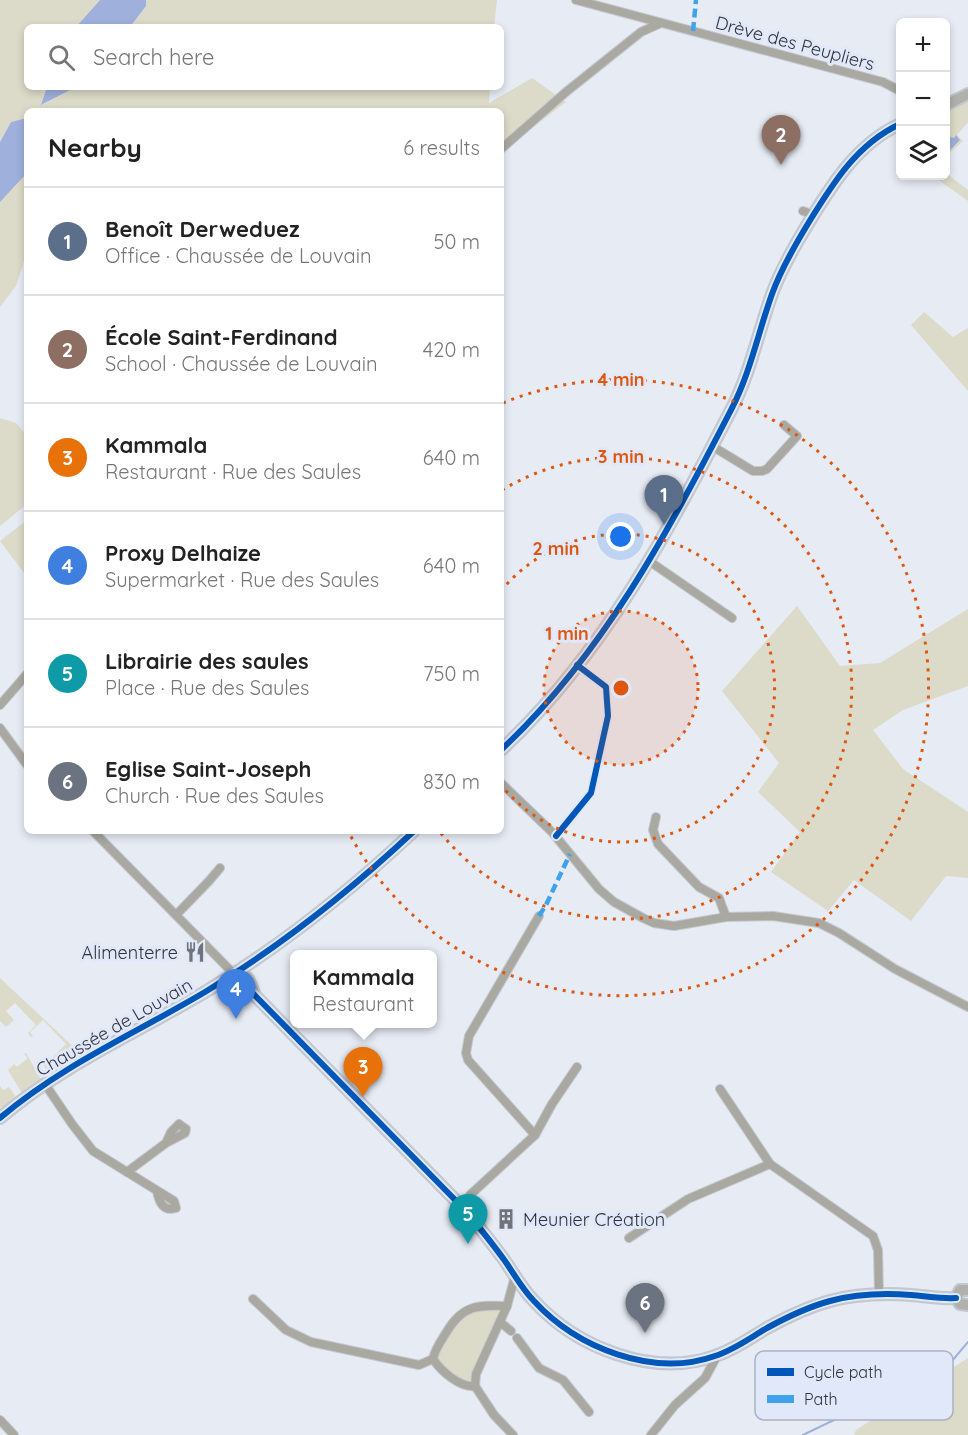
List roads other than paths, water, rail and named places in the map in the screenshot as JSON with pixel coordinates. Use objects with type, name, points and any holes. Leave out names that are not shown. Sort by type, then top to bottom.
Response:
[{"type":"main road","points":[[950,103],[968,94]]},
{"type":"main road","points":[[504,747],[527,726],[567,678],[629,594],[733,407],[782,270],[840,174],[869,144],[896,126]]},
{"type":"main road","name":"Chaussée de Louvain","points":[[0,1118],[89,1055],[205,992],[256,959],[313,919],[411,834]]},
{"type":"main road","points":[[247,983],[256,959]]},
{"type":"main road","points":[[234,974],[247,983],[255,995],[465,1210],[525,1291],[550,1317],[568,1331],[624,1356],[652,1363],[696,1362],[717,1356],[793,1314],[829,1301],[879,1294],[956,1298]]},
{"type":"main road","points":[[205,992],[224,985],[247,983]]},
{"type":"main road","points":[[956,1298],[960,1290],[968,1290]]},
{"type":"main road","points":[[956,1298],[960,1304],[968,1305]]},
{"type":"street","name":"Drève des Peupliers","points":[[576,0],[883,82],[896,89]]},
{"type":"street","points":[[504,145],[641,32],[662,23]]},
{"type":"street","points":[[803,211],[814,215]]},
{"type":"street","points":[[712,446],[753,471],[762,471],[767,469],[797,436],[784,425]]},
{"type":"street","points":[[649,561],[732,618]]},
{"type":"street","points":[[0,705],[24,677]]},
{"type":"street","points":[[0,728],[24,761]]},
{"type":"street","points":[[504,786],[552,832],[586,876],[614,902],[642,918],[674,926],[726,917],[783,916],[819,924],[839,933],[895,969],[968,1007]]},
{"type":"street","points":[[656,817],[653,830],[658,844],[699,887],[719,898],[726,917]]},
{"type":"street","points":[[96,834],[234,974]]},
{"type":"street","points":[[176,915],[220,868]]},
{"type":"street","points":[[535,1135],[468,1060],[466,1053],[469,1036],[539,916]]},
{"type":"street","points":[[454,1199],[470,1195],[535,1135],[552,1104],[577,1067]]},
{"type":"street","points":[[45,1084],[56,1103],[93,1151],[157,1191]]},
{"type":"street","points":[[720,1089],[770,1164],[873,1236],[878,1250],[879,1294]]},
{"type":"street","points":[[127,1172],[166,1143]]},
{"type":"street","points":[[629,1238],[692,1196],[770,1164]]},
{"type":"street","points":[[465,1210],[470,1195]]},
{"type":"street","points":[[513,1435],[494,1415],[475,1386],[476,1374],[508,1304],[515,1276]]},
{"type":"street","points":[[433,1359],[449,1327],[461,1312],[474,1307],[508,1304],[525,1291]]},
{"type":"street","points":[[253,1299],[286,1330],[311,1342],[419,1365],[433,1359]]},
{"type":"street","points":[[500,1322],[510,1331]]},
{"type":"street","points":[[517,1338],[539,1368],[563,1380],[589,1412]]},
{"type":"street","points":[[651,1435],[675,1405],[705,1377],[717,1356]]},
{"type":"street","points":[[433,1359],[460,1383],[465,1386],[475,1386]]},
{"type":"street","points":[[0,1420],[14,1435]]},
{"type":"water","points":[[100,0],[146,0],[146,6],[132,24],[79,24]]},
{"type":"water","points":[[46,90],[70,90],[41,105]]},
{"type":"water","points":[[24,119],[24,176],[0,202],[0,142],[11,122]]},
{"type":"water","points":[[956,135],[960,140],[950,150],[950,137],[954,138]]},
{"type":"waterway","points":[[953,1360],[968,1342]]},
{"type":"waterway","points":[[803,1435],[834,1420]]},
{"type":"place","name":"École Saint-Ferdinand","points":[[781,165]]},
{"type":"place","name":"Benoît Derweduez","points":[[664,525]]},
{"type":"place","name":"Alimenterre","points":[[195,952]]},
{"type":"place","name":"Proxy Delhaize","points":[[236,1019]]},
{"type":"place","name":"Kammala","points":[[363,1097]]},
{"type":"place","name":"Meunier Création","points":[[506,1219]]},
{"type":"place","name":"Librairie des saules","points":[[468,1244]]},
{"type":"place","name":"Eglise Saint-Joseph","points":[[645,1333]]}]
